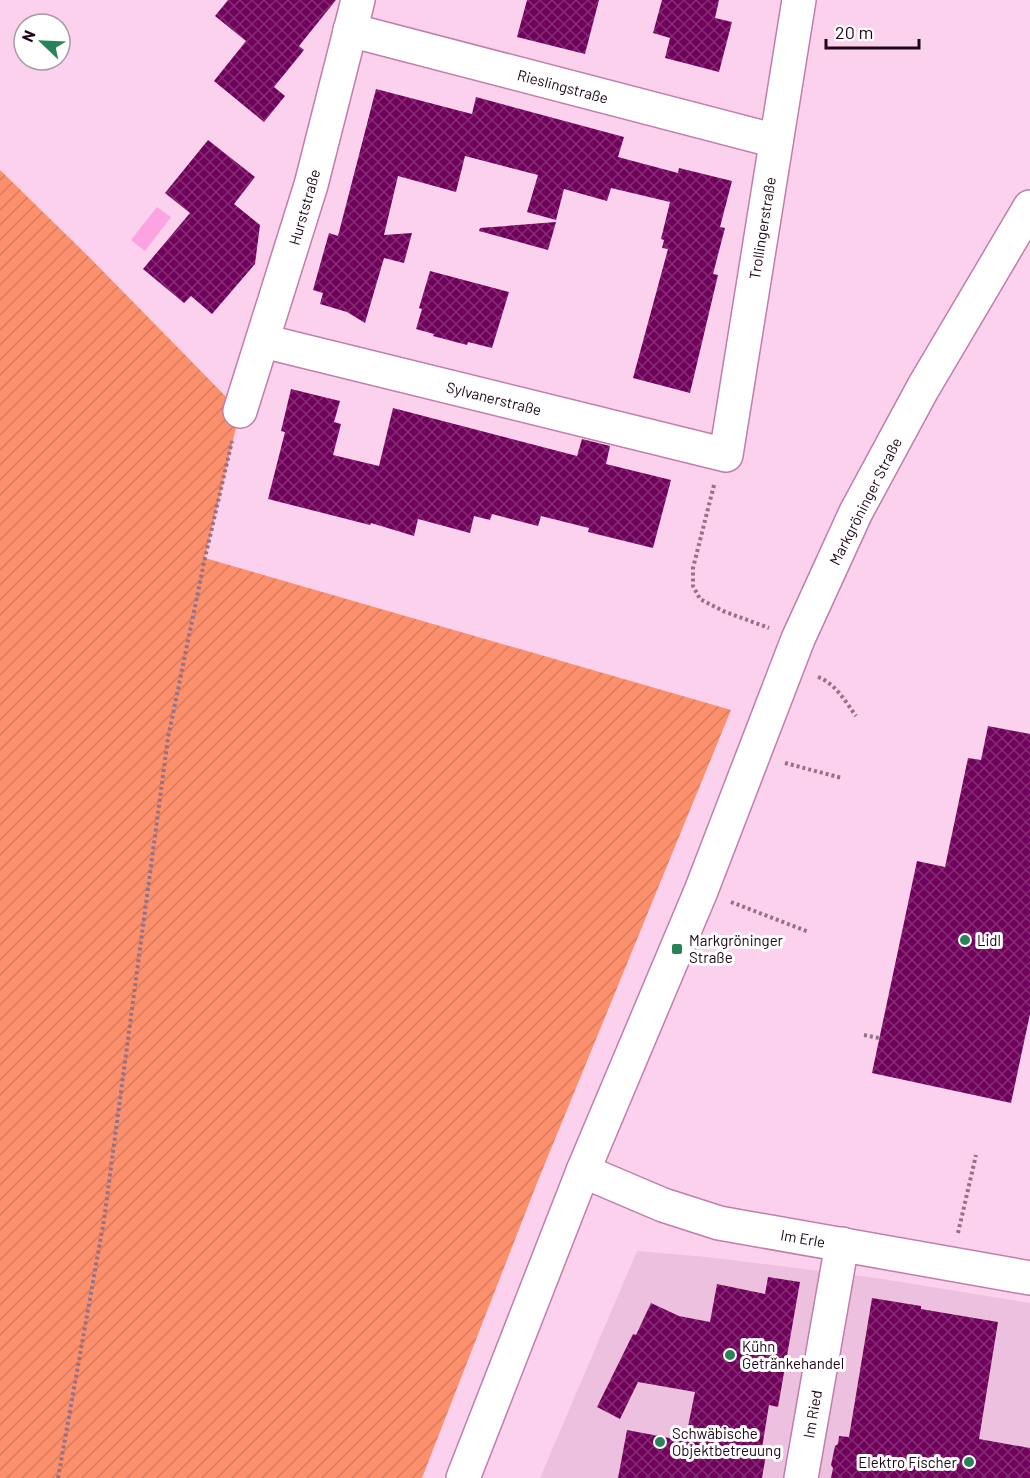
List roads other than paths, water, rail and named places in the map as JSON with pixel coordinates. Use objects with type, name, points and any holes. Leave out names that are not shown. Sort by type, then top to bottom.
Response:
[{"type":"street","name":"Trollingerstraße","points":[[726,455],[800,0]]},
{"type":"street","name":"Rieslingstraße","points":[[354,15],[776,141]]},
{"type":"street","name":"Hurststraße","points":[[240,411],[311,185],[354,15]]},
{"type":"street","name":"Markgröninger Straße","points":[[463,1478],[583,1172],[701,891],[792,652],[861,502],[923,388],[1030,207]]},
{"type":"street","name":"Sylvanerstraße","points":[[263,340],[726,455]]},
{"type":"street","name":"Im Erle","points":[[583,1172],[663,1204],[719,1223],[1030,1278]]},
{"type":"street","name":"Im Ried","points":[[801,1478],[842,1244]]},
{"type":"place","name":"Lidl","points":[[965,940]]},
{"type":"place","name":"Markgröninger Straße","points":[[677,949]]},
{"type":"place","name":"Kühn Getränkehandel","points":[[730,1355]]},
{"type":"place","name":"Schwäbische Objektbetreuung","points":[[660,1442]]},
{"type":"place","name":"Elektro Fischer","points":[[969,1462]]}]
